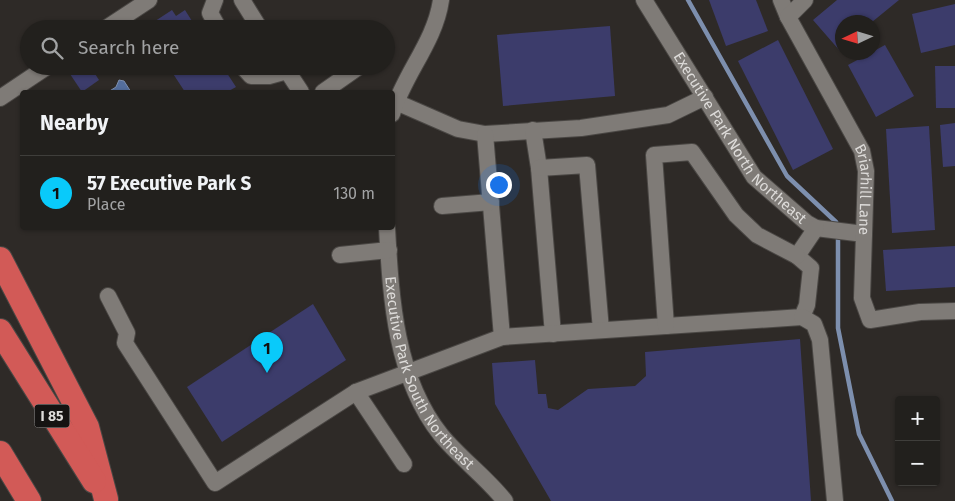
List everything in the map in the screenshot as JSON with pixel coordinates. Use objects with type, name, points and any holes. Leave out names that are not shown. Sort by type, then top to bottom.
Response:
[{"type":"highway","points":[[0,259],[87,428],[107,500]]},
{"type":"highway","name":"I 85","points":[[0,331],[107,500]]},
{"type":"highway","points":[[0,453],[29,501]]},
{"type":"street","points":[[118,20],[148,0]]},
{"type":"street","points":[[214,20],[210,12],[215,0]]},
{"type":"street","points":[[242,0],[254,20]]},
{"type":"street","points":[[395,106],[432,35],[441,0]]},
{"type":"street","name":"Executive Park North Northeast","points":[[644,0],[754,176],[807,223],[816,228],[864,234]]},
{"type":"street","name":"Briarhill Lane","points":[[782,0],[788,17],[862,151],[866,171],[862,298],[870,320],[920,312],[955,311]]},
{"type":"street","points":[[788,17],[805,0]]},
{"type":"street","points":[[0,98],[34,75]]},
{"type":"street","points":[[250,75],[270,75]]},
{"type":"street","points":[[289,75],[299,90]]},
{"type":"street","points":[[325,90],[347,75]]},
{"type":"street","points":[[395,108],[458,129],[485,134],[581,128],[668,115],[705,97]]},
{"type":"street","points":[[533,130],[539,168],[553,334]]},
{"type":"street","points":[[485,134],[502,337]]},
{"type":"street","points":[[666,326],[654,155],[692,152],[736,214],[757,235],[797,256],[812,268],[807,305],[802,317]]},
{"type":"street","points":[[539,168],[587,165],[601,330]]},
{"type":"street","points":[[442,206],[490,202]]},
{"type":"street","points":[[797,256],[816,228]]},
{"type":"street","name":"Executive Park South Northeast","points":[[387,230],[392,303],[399,339],[409,372],[428,415],[441,435],[457,453],[494,487],[505,501]]},
{"type":"street","points":[[340,255],[389,250]]},
{"type":"street","points":[[108,296],[128,334],[124,343],[215,483],[356,392],[502,337],[802,317],[814,324],[820,340],[834,501]]},
{"type":"street","points":[[356,392],[404,464]]},
{"type":"water","points":[[119,80],[124,81],[130,90],[111,90],[116,87]]},
{"type":"building","points":[[709,0],[756,0],[768,31],[726,46]]},
{"type":"building","points":[[837,0],[899,0],[880,15],[835,15],[835,45],[813,20]]},
{"type":"building","points":[[955,4],[955,45],[921,53],[912,14]]},
{"type":"building","points":[[172,10],[176,16],[185,10],[191,20],[157,20]]},
{"type":"building","points":[[610,26],[615,96],[503,106],[497,35]]},
{"type":"building","points":[[778,40],[833,149],[793,170],[738,61]]},
{"type":"building","points":[[885,45],[914,96],[876,117],[848,65],[857,60],[880,60],[880,48]]},
{"type":"building","points":[[935,66],[955,66],[955,108],[936,108]]},
{"type":"building","points":[[71,75],[96,75],[99,80],[85,90],[81,90]]},
{"type":"building","points":[[174,75],[228,75],[236,87],[231,90],[184,90]]},
{"type":"building","points":[[955,123],[955,166],[943,167],[940,125]]},
{"type":"building","points":[[929,126],[935,230],[892,233],[886,129]]},
{"type":"building","points":[[955,246],[955,287],[886,291],[883,250]]},
{"type":"building","points":[[313,304],[346,360],[222,442],[187,387]]},
{"type":"building","points":[[800,339],[811,501],[551,501],[495,404],[492,363],[535,360],[538,394],[546,394],[548,408],[558,410],[588,389],[635,386],[646,376],[645,352]]},
{"type":"waterway","points":[[688,0],[787,176],[836,222]]},
{"type":"waterway","points":[[838,238],[838,328],[859,434],[892,501]]},
{"type":"place","name":"57 Executive Park S","points":[[267,373]]}]
